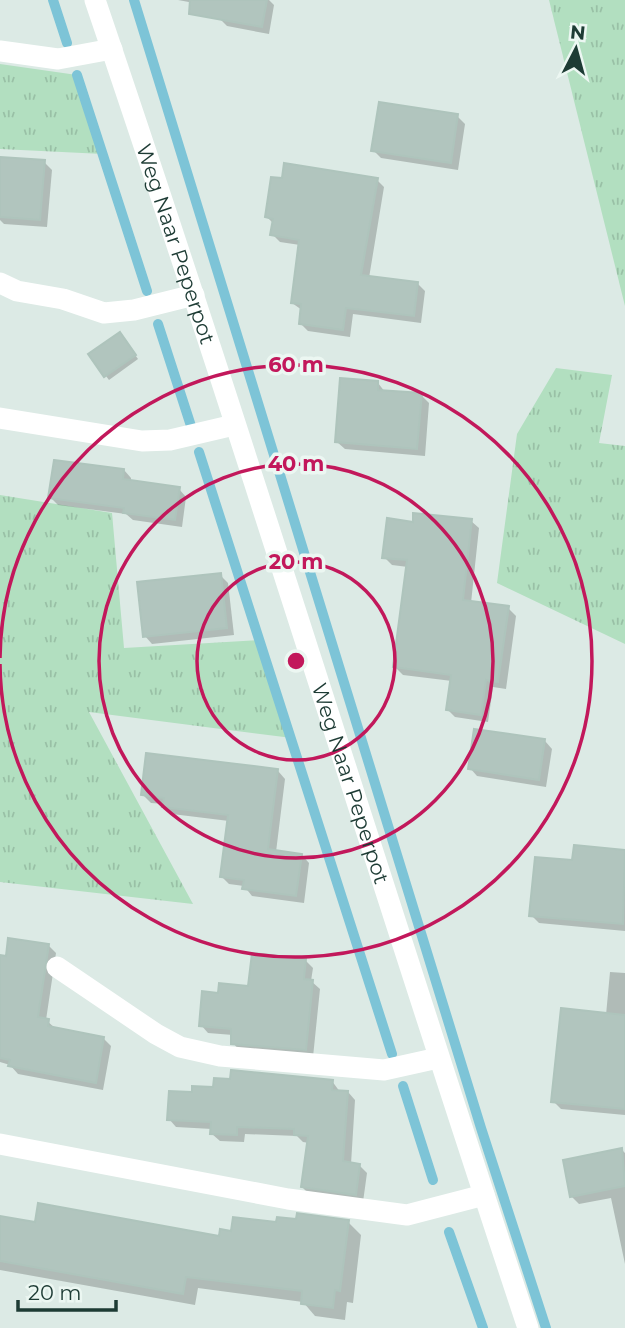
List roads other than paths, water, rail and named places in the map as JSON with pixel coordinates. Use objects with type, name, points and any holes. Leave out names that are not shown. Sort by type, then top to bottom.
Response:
[{"type":"street","name":"Weg Naar Peperpot","points":[[95,0],[194,295],[438,1058],[528,1328]]},
{"type":"street","points":[[0,51],[58,59],[111,49]]},
{"type":"street","points":[[0,283],[17,292],[63,299],[104,313],[134,310],[194,295]]},
{"type":"street","points":[[0,418],[142,441],[170,440],[234,425]]},
{"type":"street","points":[[57,967],[156,1034],[180,1047],[220,1056],[384,1070],[438,1058]]},
{"type":"street","points":[[0,1144],[288,1199],[407,1215],[484,1195]]},
{"type":"waterway","points":[[53,0],[67,43]]},
{"type":"waterway","points":[[134,0],[481,1128],[546,1328]]},
{"type":"waterway","points":[[77,75],[147,291]]},
{"type":"waterway","points":[[158,324],[191,426]]},
{"type":"waterway","points":[[199,452],[392,1054]]},
{"type":"waterway","points":[[403,1086],[433,1180]]},
{"type":"waterway","points":[[449,1232],[483,1328]]}]
